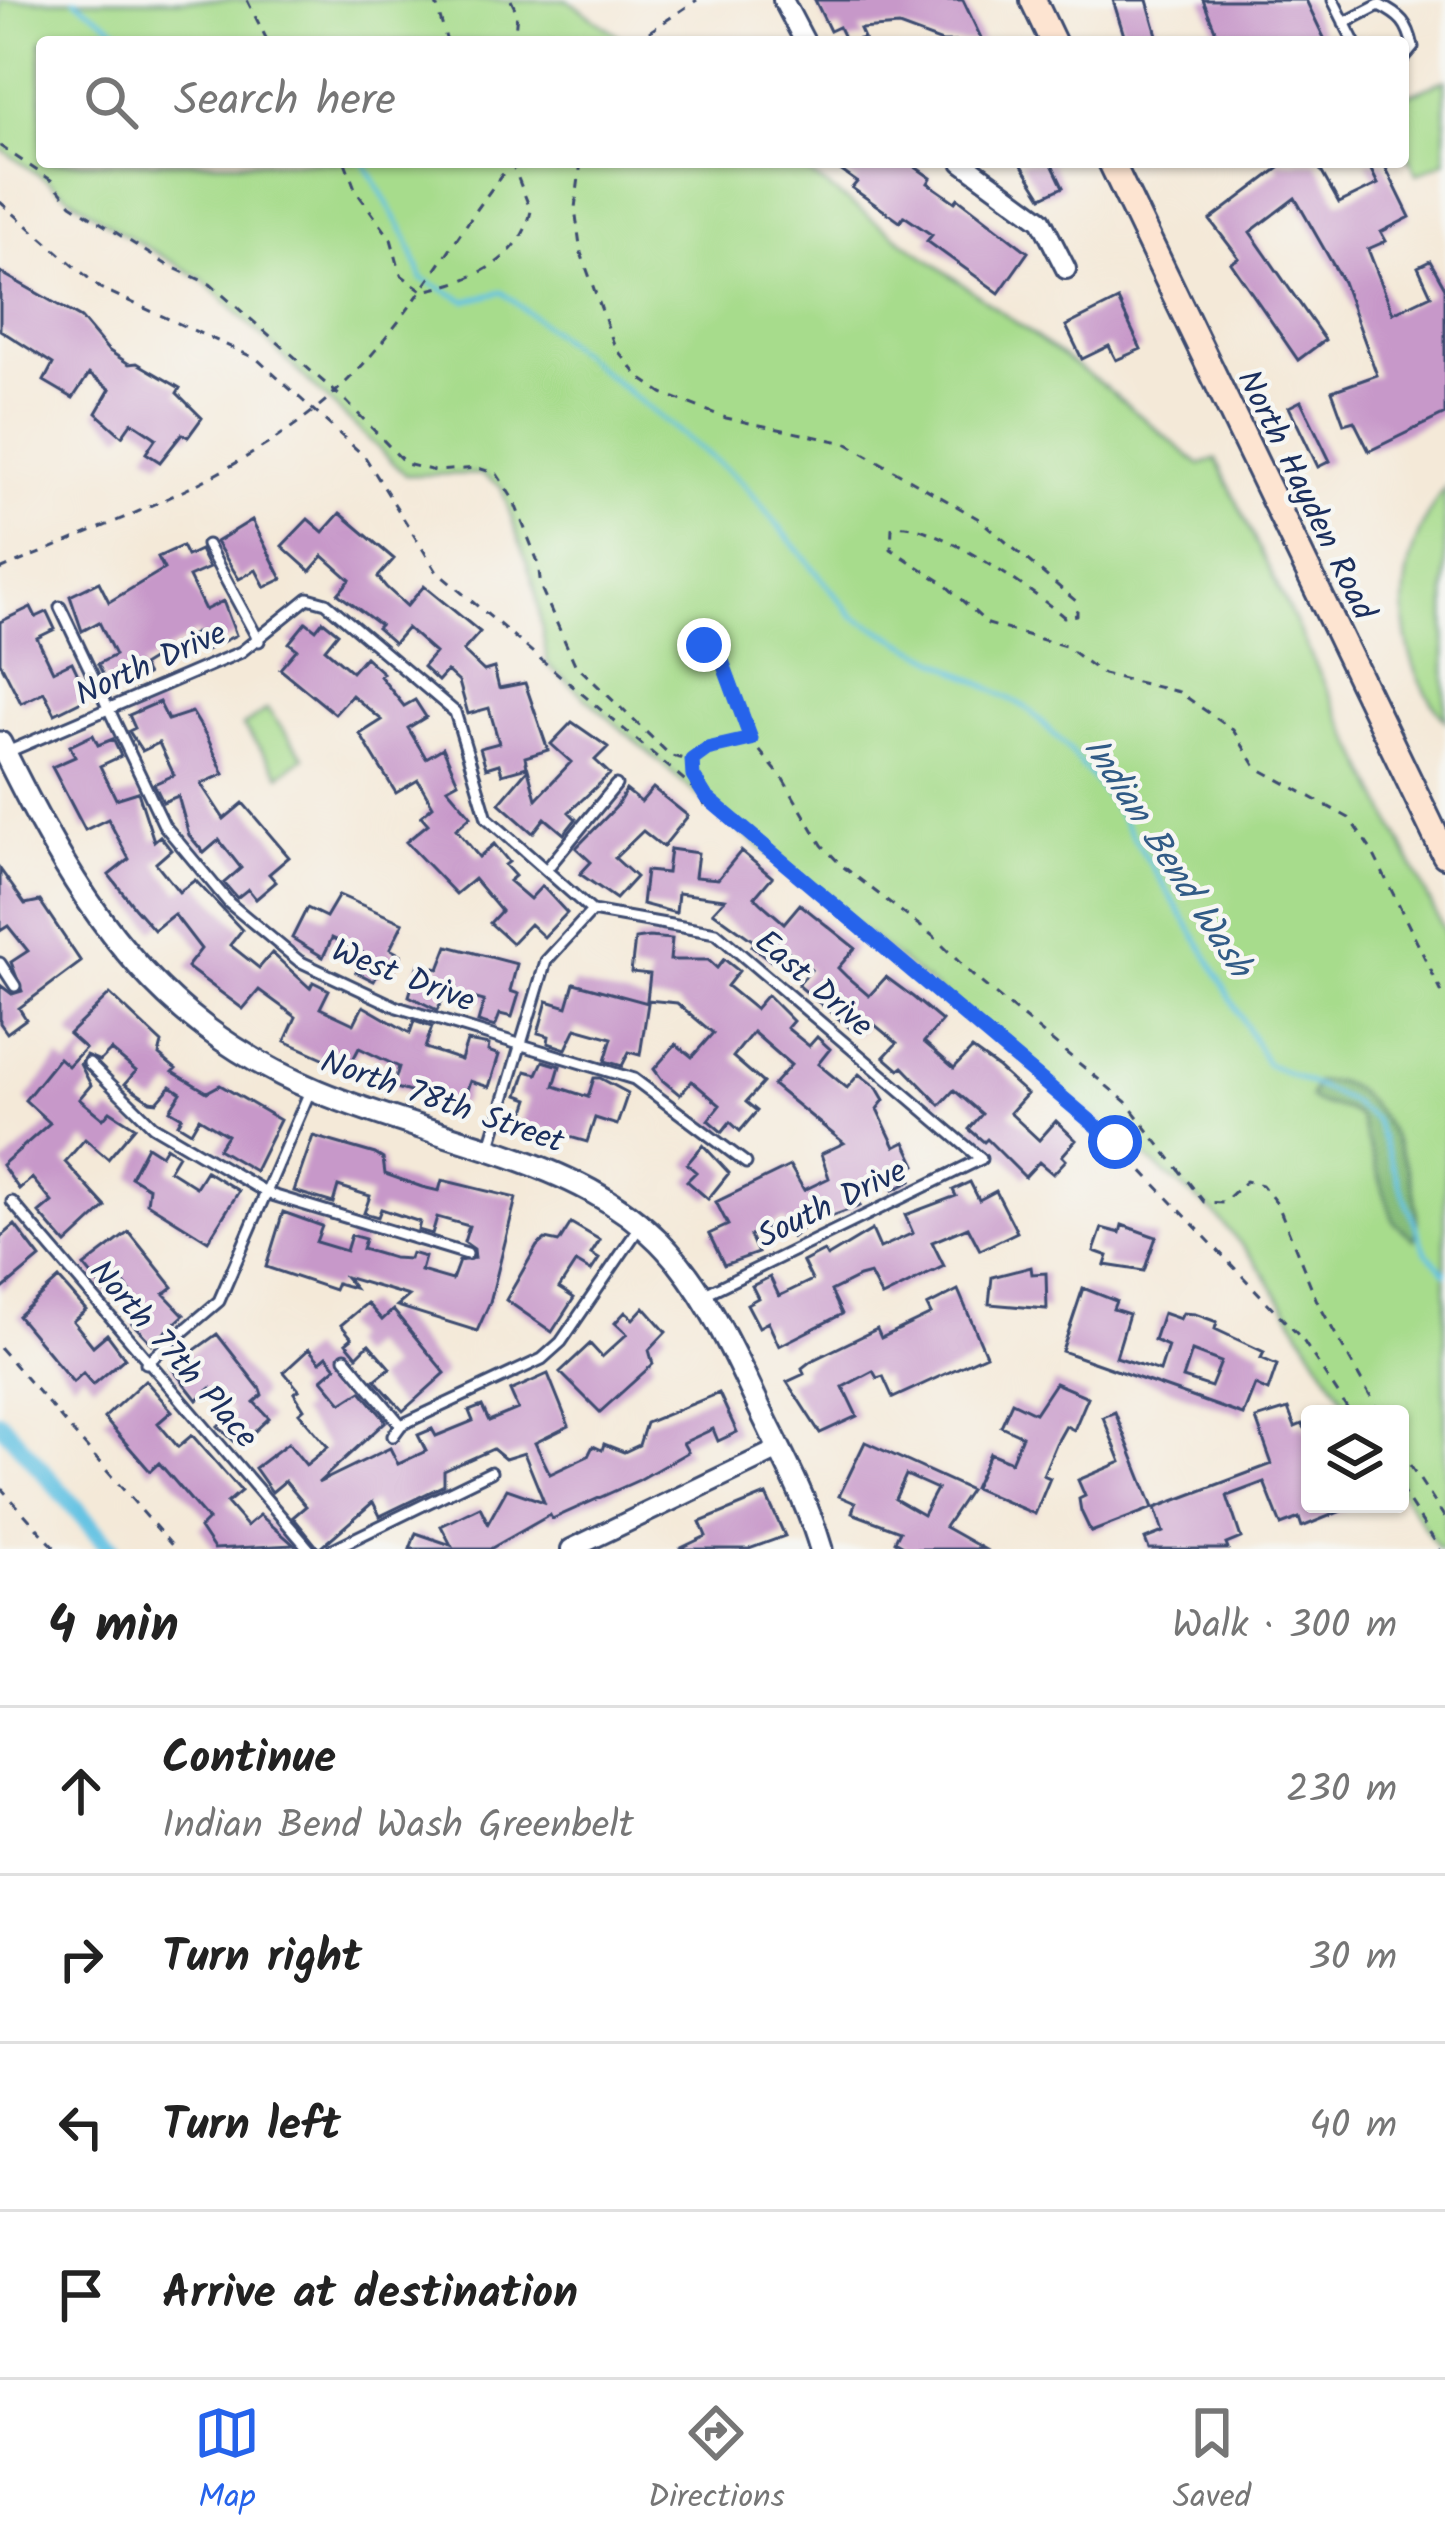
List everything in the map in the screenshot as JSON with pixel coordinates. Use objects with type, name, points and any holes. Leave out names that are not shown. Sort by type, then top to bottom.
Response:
[{"type":"main road","points":[[1033,0],[1050,36]]},
{"type":"main road","name":"North Hayden Road","points":[[1114,168],[1445,855]]},
{"type":"street","points":[[783,0],[803,36]]},
{"type":"street","points":[[970,168],[1041,220],[1066,269]]},
{"type":"street","name":"North 78th Street","points":[[2,750],[76,888],[129,955],[205,1028],[310,1091],[589,1187],[680,1259],[705,1294],[779,1449],[820,1549]]},
{"type":"street","points":[[571,1549],[779,1449]]},
{"type":"lane","points":[[1333,0],[1351,36]]},
{"type":"lane","points":[[1344,23],[1379,5],[1408,25],[1413,47],[1409,52]]},
{"type":"lane","points":[[207,545],[259,641]]},
{"type":"lane","name":"North Drive","points":[[2,750],[109,710],[259,641],[308,598],[326,603],[455,712],[487,818],[546,870]]},
{"type":"lane","name":"West Drive","points":[[60,607],[164,825],[229,903],[299,961],[397,1007],[634,1079],[746,1163]]},
{"type":"lane","points":[[488,1149],[546,961],[592,911],[546,870],[616,785]]},
{"type":"lane","name":"East Drive","points":[[592,911],[716,933],[981,1160]]},
{"type":"lane","points":[[0,963],[15,986]]},
{"type":"lane","points":[[89,1063],[154,1126],[268,1194],[467,1254]]},
{"type":"lane","points":[[146,1363],[219,1301],[310,1091]]},
{"type":"lane","name":"South Drive","points":[[705,1294],[981,1160]]},
{"type":"lane","name":"North 77th Place","points":[[12,1202],[309,1549]]},
{"type":"lane","points":[[393,1436],[401,1425],[542,1359],[561,1342],[641,1224]]},
{"type":"lane","points":[[346,1358],[401,1425]]},
{"type":"lane","points":[[333,1549],[491,1472]]},
{"type":"path","points":[[247,0],[265,36]]},
{"type":"path","points":[[435,0],[445,36]]},
{"type":"path","points":[[512,0],[517,13],[515,36]]},
{"type":"path","points":[[643,36],[697,0]]},
{"type":"path","points":[[0,146],[51,179],[88,216],[167,265],[210,284],[335,392],[406,464],[435,471],[489,469],[506,483],[534,551],[552,616],[581,674],[671,756],[692,760],[707,749],[751,739]]},
{"type":"path","points":[[347,168],[356,190],[391,239],[401,275],[423,291],[476,280],[521,234],[531,211],[514,168]]},
{"type":"path","points":[[0,570],[215,476],[316,409],[423,291],[508,168]]},
{"type":"path","points":[[579,168],[574,208],[581,253],[615,347],[639,377],[662,393],[726,418],[846,443],[979,519],[1077,602],[1077,615],[1064,616],[979,557],[918,526],[898,523],[892,528],[891,549],[998,630],[1065,646],[1103,674],[1179,692],[1233,730],[1256,767],[1349,818],[1372,851],[1445,999]]},
{"type":"path","points":[[0,202],[100,288],[257,359],[316,409],[365,457],[437,572],[1115,1142],[1302,1339],[1346,1405]]},
{"type":"path","points":[[718,650],[704,645],[702,634],[709,626],[726,633],[718,650],[751,739],[841,866],[933,936],[1126,1102],[1204,1202],[1222,1203],[1246,1181],[1269,1193],[1317,1301],[1375,1405]]},
{"type":"path","points":[[692,760],[705,806]]},
{"type":"path","points":[[0,1348],[175,1549]]},
{"type":"path","points":[[1409,1464],[1445,1518]]},
{"type":"path","points":[[0,1487],[56,1549]]},
{"type":"path","points":[[1409,1502],[1440,1549]]},
{"type":"green space","points":[[0,0],[568,0],[619,36],[36,36],[36,168],[801,168],[1108,389],[1200,465],[1216,459],[1445,933],[1445,1549],[1438,1549],[1409,1503],[1409,1405],[1347,1405],[1258,1264],[1213,1212],[719,814],[548,665],[535,588],[501,486],[481,474],[406,475],[202,279],[122,233],[0,148]]},
{"type":"green space","points":[[1445,80],[1445,161],[1417,174],[1409,157],[1409,95]]},
{"type":"green space","points":[[1445,487],[1445,720],[1414,664],[1404,604],[1415,544]]},
{"type":"green space","points":[[267,709],[304,757],[280,775],[243,726]]},
{"type":"green space","points":[[1336,1081],[1371,1104],[1398,1147],[1415,1197],[1415,1240],[1394,1222],[1359,1118],[1310,1097],[1316,1082]]},
{"type":"building","points":[[815,0],[963,0],[980,36],[926,36],[899,26],[860,29],[863,36],[843,36],[839,27],[830,31]]},
{"type":"building","points":[[1113,0],[1147,0],[1157,36],[1124,36]]},
{"type":"building","points":[[1203,0],[1306,0],[1323,36],[1218,36]]},
{"type":"building","points":[[837,168],[917,168],[931,178],[928,183],[955,202],[958,198],[1028,252],[999,293],[927,241],[932,235],[904,216],[900,222],[852,188],[857,182]]},
{"type":"building","points":[[1024,168],[1054,168],[1063,187],[1042,197]]},
{"type":"building","points":[[1279,168],[1319,168],[1339,203],[1378,184],[1370,168],[1386,168],[1410,217],[1381,232],[1386,241],[1368,249],[1393,313],[1431,295],[1418,267],[1430,261],[1445,288],[1445,414],[1369,451],[1354,421],[1344,424],[1332,391],[1377,375],[1343,282],[1295,198],[1250,232],[1325,340],[1298,360],[1231,263],[1239,258],[1210,220]]},
{"type":"building","points":[[0,272],[81,318],[108,350],[129,364],[137,363],[180,388],[177,393],[202,418],[188,437],[182,434],[160,462],[146,453],[156,438],[132,422],[122,436],[96,413],[110,389],[89,374],[73,398],[44,381],[53,364],[0,330]]},
{"type":"building","points":[[1118,300],[1141,349],[1116,360],[1109,346],[1082,359],[1066,326]]},
{"type":"building","points":[[1301,401],[1330,461],[1318,467],[1289,407]]},
{"type":"building","points":[[340,513],[394,559],[378,577],[386,587],[407,606],[424,586],[480,632],[463,651],[484,671],[494,668],[499,688],[525,683],[548,750],[525,757],[527,767],[502,774],[499,764],[486,768],[480,748],[499,743],[489,708],[468,714],[459,682],[447,671],[438,681],[423,667],[435,653],[407,628],[394,643],[377,628],[380,625],[338,594],[350,580],[323,556],[310,571],[282,546],[308,519],[323,532]]},
{"type":"building","points":[[252,520],[282,579],[265,587],[256,570],[239,579],[216,542]]},
{"type":"building","points":[[182,546],[187,556],[200,550],[209,568],[189,577],[205,610],[223,601],[236,635],[206,650],[197,632],[142,666],[147,675],[124,687],[118,676],[107,682],[98,664],[115,655],[99,622],[82,631],[70,596],[99,582],[109,602],[164,569],[158,557]]},
{"type":"building","points":[[31,607],[36,617],[47,612],[55,629],[37,638],[53,671],[72,662],[82,683],[78,685],[85,699],[55,714],[44,692],[21,703],[0,662],[0,622]]},
{"type":"building","points":[[323,621],[338,633],[325,649],[352,672],[365,657],[383,673],[380,676],[404,706],[415,700],[426,717],[408,728],[426,758],[443,748],[458,782],[447,788],[471,816],[456,829],[479,857],[494,844],[515,876],[509,881],[530,899],[542,886],[567,913],[544,937],[530,924],[512,943],[490,923],[501,911],[474,879],[456,894],[406,842],[428,824],[421,816],[433,806],[418,780],[396,793],[360,734],[382,720],[352,695],[335,714],[280,669],[297,649],[289,643],[306,622],[316,630]]},
{"type":"building","points":[[159,702],[168,720],[192,712],[207,737],[224,774],[201,784],[224,819],[243,803],[289,857],[269,874],[276,882],[256,899],[248,889],[237,898],[224,883],[241,868],[219,840],[204,853],[189,835],[178,796],[163,802],[154,784],[174,775],[159,743],[142,751],[129,731],[135,728],[129,715]]},
{"type":"building","points":[[572,722],[608,747],[595,760],[610,774],[569,812],[576,819],[564,834],[545,818],[533,833],[499,803],[528,769],[536,799],[571,762],[551,744]]},
{"type":"building","points":[[93,735],[98,745],[113,739],[121,756],[100,766],[116,799],[138,792],[154,841],[160,836],[171,850],[156,863],[179,892],[195,880],[242,930],[230,945],[259,968],[272,953],[310,988],[313,982],[329,990],[320,1008],[354,1024],[363,1006],[410,1033],[414,1021],[432,1027],[425,1048],[461,1060],[467,1041],[489,1045],[488,1051],[499,1055],[489,1087],[470,1081],[462,1104],[393,1087],[399,1067],[359,1048],[348,1069],[285,1041],[296,1017],[259,990],[243,1009],[187,967],[201,949],[174,914],[154,930],[134,907],[109,875],[129,859],[108,819],[85,830],[52,767],[75,757],[70,746]]},
{"type":"building","points":[[653,788],[688,816],[663,847],[643,831],[615,858],[636,877],[616,899],[580,874],[591,862],[576,848],[626,790],[641,802]]},
{"type":"building","points":[[670,849],[698,853],[695,877],[718,879],[741,851],[772,877],[755,897],[762,904],[784,923],[800,904],[855,948],[838,968],[869,996],[886,977],[942,1021],[924,1042],[954,1068],[972,1049],[997,1067],[1027,1094],[1010,1113],[1039,1140],[1056,1121],[1076,1140],[1062,1156],[1066,1160],[1053,1174],[1039,1162],[1025,1177],[987,1139],[984,1142],[969,1129],[982,1114],[954,1090],[940,1105],[903,1067],[899,1070],[884,1057],[897,1043],[869,1020],[857,1034],[798,985],[811,970],[783,947],[771,961],[752,946],[755,942],[713,912],[725,899],[678,893],[676,913],[642,904],[646,871],[667,873]]},
{"type":"building","points":[[0,869],[25,904],[40,901],[81,962],[19,1008],[26,1019],[7,1033],[0,1023],[0,985],[12,994],[22,991],[11,962],[28,951],[8,926],[0,931]]},
{"type":"building","points":[[339,895],[403,923],[390,949],[401,955],[391,975],[380,970],[374,981],[356,972],[365,954],[332,938],[323,957],[292,938],[307,908],[326,917]]},
{"type":"building","points":[[635,939],[672,939],[670,960],[708,960],[717,968],[724,959],[739,971],[727,986],[755,1009],[767,995],[793,1021],[787,1028],[809,1046],[817,1037],[830,1049],[818,1064],[847,1088],[859,1074],[877,1088],[884,1100],[877,1109],[895,1147],[905,1142],[916,1165],[905,1170],[911,1181],[893,1190],[884,1173],[851,1189],[860,1206],[807,1225],[792,1237],[784,1219],[750,1236],[758,1253],[724,1265],[709,1234],[728,1225],[716,1202],[790,1166],[804,1190],[829,1178],[821,1154],[844,1143],[773,1085],[791,1065],[753,1032],[733,1057],[763,1083],[746,1102],[757,1111],[740,1131],[730,1122],[722,1132],[708,1120],[720,1105],[692,1081],[680,1095],[662,1080],[654,1069],[676,1044],[692,1057],[713,1033],[677,1003],[647,1000],[650,974],[631,972]]},
{"type":"building","points":[[448,946],[517,964],[510,991],[519,994],[512,1017],[500,1014],[495,1027],[478,1022],[484,1001],[447,991],[437,1010],[409,996],[419,964],[439,969]]},
{"type":"building","points":[[574,983],[648,1003],[640,1055],[629,1052],[622,1066],[605,1061],[612,1038],[576,1028],[566,1049],[548,1043],[549,1036],[538,1033],[547,1001],[567,1007]]},
{"type":"building","points":[[110,994],[162,1043],[159,1055],[176,1069],[173,1072],[207,1092],[220,1085],[280,1120],[255,1171],[218,1149],[227,1135],[199,1118],[191,1132],[178,1124],[182,1117],[170,1110],[181,1093],[171,1086],[157,1102],[150,1101],[125,1084],[136,1071],[111,1050],[100,1061],[86,1055],[80,1064],[91,1085],[79,1099],[103,1119],[110,1111],[135,1127],[108,1159],[85,1139],[65,1162],[106,1207],[66,1244],[39,1213],[52,1202],[32,1178],[19,1189],[2,1165],[50,1123],[25,1100],[59,1058],[68,1066],[85,1048],[69,1034]]},
{"type":"building","points":[[543,1061],[560,1066],[554,1086],[588,1097],[594,1078],[600,1078],[628,1093],[617,1125],[595,1118],[587,1142],[521,1123],[529,1099],[518,1095],[526,1071],[537,1074]]},
{"type":"building","points":[[313,1136],[375,1154],[383,1159],[385,1174],[422,1187],[439,1191],[442,1180],[516,1198],[490,1302],[477,1331],[397,1306],[409,1296],[345,1277],[354,1288],[337,1283],[334,1290],[266,1267],[283,1212],[322,1226],[316,1242],[346,1251],[351,1235],[365,1239],[362,1249],[393,1258],[409,1259],[411,1253],[425,1257],[421,1271],[452,1280],[459,1261],[475,1258],[474,1249],[464,1242],[469,1226],[437,1217],[432,1234],[418,1230],[420,1222],[381,1209],[378,1217],[364,1213],[370,1196],[338,1186],[333,1203],[294,1191]]},
{"type":"building","points":[[703,1145],[729,1173],[708,1199],[687,1181],[696,1172],[687,1164]]},
{"type":"building","points":[[147,1146],[161,1155],[166,1147],[178,1155],[169,1170],[196,1187],[206,1171],[239,1191],[208,1241],[147,1203],[149,1188],[131,1177]]},
{"type":"building","points":[[970,1182],[979,1200],[996,1191],[1017,1232],[980,1250],[968,1227],[932,1242],[944,1266],[882,1297],[870,1274],[859,1277],[831,1291],[842,1314],[779,1346],[768,1322],[759,1327],[747,1304],[758,1298],[752,1286],[770,1277],[779,1296],[812,1280],[803,1262],[824,1251],[827,1257],[872,1230],[880,1248],[913,1233],[905,1215],[956,1196],[953,1190]]},
{"type":"building","points":[[571,1223],[600,1240],[591,1254],[599,1259],[591,1271],[576,1262],[559,1288],[574,1298],[552,1332],[506,1300],[537,1246],[545,1239],[559,1242]]},
{"type":"building","points":[[15,1225],[40,1258],[0,1291],[0,1238]]},
{"type":"building","points":[[1122,1225],[1156,1237],[1144,1271],[1105,1265],[1108,1256],[1094,1251],[1102,1228],[1120,1233]]},
{"type":"building","points":[[129,1232],[173,1287],[164,1294],[184,1315],[152,1344],[132,1323],[145,1311],[125,1285],[110,1298],[84,1266]]},
{"type":"building","points":[[1031,1267],[1032,1274],[1046,1273],[1047,1309],[989,1304],[992,1277]]},
{"type":"building","points":[[59,1279],[86,1310],[73,1321],[93,1346],[107,1334],[125,1358],[93,1385],[83,1373],[73,1382],[18,1316]]},
{"type":"building","points":[[1083,1288],[1116,1301],[1113,1309],[1129,1314],[1116,1357],[1160,1371],[1168,1346],[1154,1340],[1163,1313],[1180,1319],[1183,1313],[1217,1322],[1215,1329],[1264,1352],[1261,1358],[1277,1365],[1268,1391],[1255,1385],[1243,1415],[1062,1351]],"holes":[[[1192,1351],[1221,1362],[1211,1387],[1183,1378]]]},
{"type":"building","points":[[958,1290],[986,1355],[893,1398],[883,1376],[877,1378],[873,1371],[843,1387],[857,1416],[820,1433],[787,1382],[804,1374],[802,1368],[811,1361],[877,1329],[881,1338],[931,1314],[927,1306]]},
{"type":"building","points":[[367,1303],[382,1320],[393,1310],[445,1373],[403,1411],[375,1380],[390,1368],[369,1344],[357,1356],[346,1343],[352,1338],[341,1325]]},
{"type":"building","points":[[644,1307],[666,1332],[649,1350],[653,1364],[600,1412],[560,1372],[590,1344],[602,1357],[627,1334],[615,1323],[625,1312],[633,1319]]},
{"type":"building","points":[[217,1334],[260,1389],[262,1395],[254,1402],[269,1418],[239,1446],[218,1426],[232,1413],[211,1388],[197,1400],[171,1367]]},
{"type":"building","points":[[309,1349],[320,1362],[327,1356],[336,1367],[322,1379],[342,1403],[361,1391],[386,1421],[318,1483],[390,1448],[398,1464],[426,1451],[418,1435],[432,1429],[436,1436],[473,1421],[469,1411],[482,1406],[489,1421],[518,1409],[510,1391],[548,1374],[569,1426],[535,1443],[550,1474],[588,1456],[593,1446],[602,1450],[604,1444],[624,1452],[639,1445],[646,1423],[719,1393],[737,1432],[718,1441],[713,1429],[683,1443],[688,1452],[639,1480],[552,1519],[550,1515],[490,1549],[410,1549],[416,1533],[451,1545],[441,1526],[480,1507],[488,1523],[507,1489],[544,1502],[524,1453],[505,1459],[493,1449],[444,1471],[444,1485],[380,1516],[373,1502],[319,1549],[293,1517],[306,1506],[285,1481],[272,1492],[255,1468],[288,1443],[306,1465],[328,1447],[299,1413],[304,1409],[294,1393],[299,1390],[284,1372]]},
{"type":"building","points":[[145,1380],[172,1411],[158,1423],[178,1447],[192,1435],[241,1491],[227,1503],[247,1526],[260,1515],[294,1545],[214,1549],[200,1528],[208,1520],[159,1463],[150,1471],[104,1418]]},
{"type":"building","points":[[1055,1383],[1088,1397],[1074,1430],[1066,1426],[1056,1444],[1043,1475],[1050,1478],[1035,1514],[974,1488],[990,1453],[1011,1462],[1022,1436],[1001,1426],[1012,1402],[1035,1413]]},
{"type":"building","points":[[1288,1409],[1295,1427],[1301,1424],[1301,1513],[1336,1513],[1302,1527],[1299,1518],[1281,1525],[1264,1482],[1227,1496],[1241,1538],[1226,1544],[1228,1549],[1149,1549],[1145,1539],[1163,1532],[1155,1508],[1272,1464],[1256,1419]]},
{"type":"building","points":[[1115,1412],[1153,1508],[1091,1532],[1081,1511],[1079,1499],[1085,1496],[1078,1480],[1121,1462],[1103,1417]]},
{"type":"building","points":[[865,1442],[970,1490],[945,1527],[984,1549],[909,1549],[895,1541],[900,1531],[852,1513],[855,1503],[839,1496]],"holes":[[[906,1475],[937,1489],[923,1515],[895,1499]]]},
{"type":"building","points":[[766,1495],[785,1536],[749,1549],[679,1549],[706,1536],[700,1522]]},
{"type":"waterway","name":"Indian Bend Wash","points":[[75,0],[126,36]]},
{"type":"waterway","name":"Indian Bend Wash","points":[[367,168],[407,238],[422,279],[466,301],[502,292],[742,482],[853,616],[1027,708],[1068,748],[1110,800],[1204,950],[1267,1064],[1350,1101],[1375,1120],[1426,1252],[1445,1273]]},
{"type":"waterway","points":[[0,1422],[111,1549]]},
{"type":"route","points":[[704,645],[718,650],[751,739],[707,749],[692,760],[693,776],[706,797],[1115,1142]]}]
